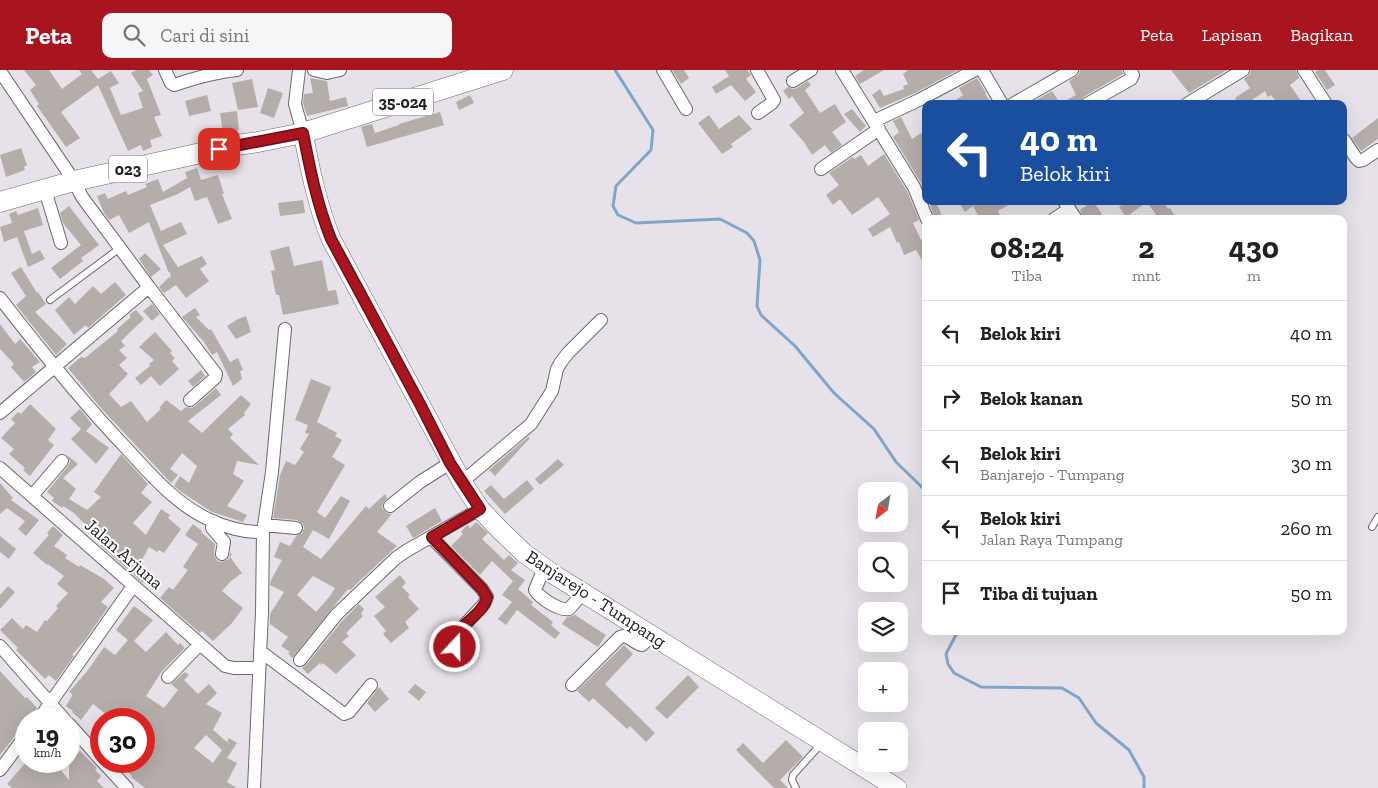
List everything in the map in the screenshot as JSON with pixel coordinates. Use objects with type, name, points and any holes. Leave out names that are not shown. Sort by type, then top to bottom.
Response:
[{"type":"main road","name":"35-024","points":[[294,134],[503,70]]},
{"type":"main road","name":"023","points":[[0,202],[74,181],[294,134]]},
{"type":"main road","name":"Banjarejo - Tumpang","points":[[294,134],[331,239],[450,463],[480,509],[512,542],[544,568],[897,788]]},
{"type":"street","points":[[165,70],[171,83],[174,84],[192,78],[237,70]]},
{"type":"street","points":[[294,134],[299,70]]},
{"type":"street","points":[[314,70],[327,73],[340,70]]},
{"type":"street","points":[[663,70],[686,109]]},
{"type":"street","points":[[757,70],[774,100],[758,113]]},
{"type":"street","points":[[793,82],[811,70]]},
{"type":"street","points":[[842,70],[914,187],[925,215]]},
{"type":"street","points":[[821,169],[877,125],[975,70]]},
{"type":"street","points":[[982,70],[1000,100]]},
{"type":"street","points":[[1020,100],[1072,70]]},
{"type":"street","points":[[1095,100],[1131,79],[1133,75],[1130,70]]},
{"type":"street","points":[[1194,100],[1243,70]]},
{"type":"street","points":[[1304,70],[1323,100]]},
{"type":"street","points":[[0,72],[74,181],[82,197],[216,374],[215,378],[190,400]]},
{"type":"street","points":[[1347,144],[1360,161],[1378,150]]},
{"type":"street","points":[[45,190],[61,243]]},
{"type":"street","points":[[0,413],[149,287]]},
{"type":"street","points":[[0,298],[54,367],[160,484],[187,506],[213,521],[257,530],[296,528]]},
{"type":"street","points":[[462,482],[531,424],[552,391],[561,362],[601,320]]},
{"type":"street","points":[[254,788],[254,668],[260,651],[257,530],[272,472],[285,329]]},
{"type":"street","points":[[32,496],[62,461]]},
{"type":"street","points":[[390,506],[420,482],[450,463]]},
{"type":"street","name":"Jalan Arjuna","points":[[0,468],[225,666],[229,668],[254,668]]},
{"type":"street","points":[[300,660],[337,614],[388,566],[406,551],[480,509]]},
{"type":"street","points":[[213,521],[212,528],[224,542],[222,554]]},
{"type":"street","points":[[432,537],[482,589],[487,597],[484,604],[457,633],[454,639],[453,643],[462,659],[458,664]]},
{"type":"street","points":[[544,568],[535,590],[554,605],[563,610],[569,609],[583,593]]},
{"type":"street","points":[[47,708],[133,586]]},
{"type":"street","points":[[572,685],[620,637],[625,636],[642,645],[652,635]]},
{"type":"street","points":[[168,677],[200,644]]},
{"type":"street","points":[[0,646],[54,708]]},
{"type":"street","points":[[260,651],[344,714],[349,712],[371,685]]},
{"type":"street","points":[[80,736],[90,748]]},
{"type":"street","points":[[0,770],[15,750]]},
{"type":"street","points":[[113,773],[126,788]]},
{"type":"lane","points":[[50,300],[120,248]]},
{"type":"lane","points":[[1372,527],[1378,517]]},
{"type":"lane","points":[[796,788],[792,780],[793,775],[822,742]]},
{"type":"building","points":[[24,70],[49,70],[62,89],[82,74],[79,70],[91,70],[98,79],[111,71],[119,83],[110,88],[121,115],[143,108],[138,93],[143,91],[131,73],[136,70],[149,70],[153,75],[147,79],[161,115],[154,117],[162,136],[150,140],[152,147],[143,151],[141,145],[128,151],[98,85],[61,112],[80,138],[66,147],[37,106],[39,104],[30,90],[36,85]]},
{"type":"building","points":[[672,70],[684,70],[689,78],[681,84]]},
{"type":"building","points":[[725,70],[747,70],[751,75],[746,79],[756,92],[745,101],[731,85],[716,94],[712,87],[729,76]]},
{"type":"building","points":[[864,70],[884,70],[860,84],[855,76]]},
{"type":"building","points":[[908,70],[958,70],[915,93],[880,108],[872,95],[880,89],[884,96],[904,89],[903,86],[908,84],[903,74]]},
{"type":"building","points":[[1080,70],[1122,70],[1123,74],[1083,97],[1081,100],[1067,100],[1076,95],[1069,81],[1079,74]]},
{"type":"building","points":[[1171,70],[1227,70],[1189,93]]},
{"type":"building","points":[[1251,70],[1296,70],[1299,78],[1290,85],[1300,100],[1275,100],[1271,95],[1268,97],[1265,91],[1252,100],[1236,100],[1235,98],[1250,88],[1244,79],[1250,74]]},
{"type":"building","points":[[1325,70],[1335,85],[1327,90],[1315,72]]},
{"type":"building","points":[[310,78],[327,81],[330,101],[346,97],[348,106],[307,116],[303,103],[304,94],[313,93]]},
{"type":"building","points":[[977,78],[989,100],[956,100],[963,95],[959,88]]},
{"type":"building","points":[[252,79],[258,107],[238,110],[232,83]]},
{"type":"building","points":[[808,81],[811,85],[805,90],[820,113],[835,104],[846,122],[832,132],[842,145],[831,153],[825,145],[812,155],[804,142],[789,125],[804,113],[792,96],[789,99],[783,91],[788,87],[797,88]]},
{"type":"building","points":[[268,88],[283,93],[274,118],[260,113]]},
{"type":"building","points":[[1052,91],[1058,100],[1037,100]]},
{"type":"building","points":[[207,95],[211,111],[189,116],[185,101]]},
{"type":"building","points":[[470,95],[474,103],[459,110],[456,102]]},
{"type":"building","points":[[852,109],[866,126],[860,132],[844,114]]},
{"type":"building","points":[[237,111],[239,130],[223,132],[220,113]]},
{"type":"building","points":[[440,112],[444,125],[367,147],[361,127],[372,124],[375,133]]},
{"type":"building","points":[[709,115],[719,129],[739,115],[752,129],[731,144],[733,147],[722,154],[698,123]]},
{"type":"building","points":[[901,117],[912,139],[922,133],[922,186],[893,137],[899,132],[893,121]]},
{"type":"building","points":[[1378,118],[1378,139],[1361,151],[1352,138]]},
{"type":"building","points":[[21,148],[27,165],[24,167],[25,170],[6,177],[0,155]]},
{"type":"building","points":[[884,154],[907,191],[919,220],[913,223],[922,239],[922,260],[916,250],[904,255],[890,227],[873,237],[868,229],[890,214],[878,197],[852,215],[840,199],[833,205],[826,195],[839,185],[829,173],[853,157],[854,159],[861,155],[868,166]]},
{"type":"building","points":[[197,168],[201,180],[218,175],[224,194],[222,194],[232,219],[218,224],[207,197],[195,201],[190,187],[150,205],[161,231],[181,222],[187,234],[163,245],[178,267],[202,256],[207,264],[200,269],[209,281],[186,298],[176,285],[164,293],[159,287],[169,277],[171,279],[171,274],[168,271],[149,222],[129,233],[119,215],[109,220],[97,196],[105,193],[108,199],[126,191],[128,195],[147,187],[145,184],[158,179],[163,192],[187,178],[185,172]]},
{"type":"building","points":[[303,200],[305,213],[280,216],[278,203]]},
{"type":"building","points":[[930,205],[938,205],[941,215],[934,215]]},
{"type":"building","points":[[961,205],[1008,205],[998,211],[1000,215],[978,215],[973,206],[965,212]]},
{"type":"building","points":[[1087,205],[1096,205],[1102,214],[1082,215],[1080,210]]},
{"type":"building","points":[[1122,205],[1143,205],[1129,215],[1125,215],[1119,207]]},
{"type":"building","points":[[1149,205],[1166,205],[1174,215],[1156,215]]},
{"type":"building","points":[[69,206],[99,245],[81,258],[83,261],[60,279],[51,268],[81,245],[63,223],[60,213]]},
{"type":"building","points":[[38,208],[43,225],[24,231],[32,254],[40,250],[45,259],[28,267],[17,237],[4,242],[0,227],[12,223],[9,214],[16,211],[18,215]]},
{"type":"building","points":[[289,246],[294,266],[322,260],[328,291],[336,290],[339,304],[283,315],[271,271],[275,270],[270,251]]},
{"type":"building","points":[[145,253],[161,269],[151,277],[139,259]]},
{"type":"building","points":[[21,267],[46,304],[35,312],[67,344],[56,355],[16,305],[26,296],[11,273]]},
{"type":"building","points":[[115,282],[126,295],[88,328],[86,325],[74,335],[55,310],[69,297],[75,304],[93,286],[101,294]]},
{"type":"building","points":[[152,304],[160,314],[152,321],[143,311]]},
{"type":"building","points":[[195,308],[200,315],[196,317],[209,330],[211,329],[230,362],[238,358],[243,370],[240,371],[242,379],[233,386],[217,352],[212,355],[204,342],[182,317]]},
{"type":"building","points":[[136,310],[144,319],[121,341],[125,346],[119,350],[127,358],[119,365],[128,374],[109,394],[121,407],[131,401],[147,422],[161,409],[159,408],[166,400],[181,411],[186,407],[191,408],[195,406],[216,388],[221,395],[188,421],[202,433],[241,395],[251,404],[244,413],[245,415],[228,429],[233,434],[230,438],[259,465],[237,461],[233,474],[244,481],[227,506],[247,515],[243,522],[212,512],[174,486],[180,476],[189,483],[197,466],[182,453],[170,469],[178,475],[171,483],[100,407],[68,368],[81,357],[85,358],[118,331],[117,329],[131,317],[129,315]]},
{"type":"building","points":[[246,316],[251,332],[236,339],[227,326]]},
{"type":"building","points":[[0,324],[15,344],[20,339],[40,362],[32,367],[36,372],[24,382],[11,367],[14,364],[0,349]]},
{"type":"building","points":[[155,332],[172,351],[170,353],[175,358],[172,361],[179,369],[160,386],[151,376],[141,385],[135,378],[150,366],[149,364],[154,360],[139,347]]},
{"type":"building","points":[[201,370],[205,376],[193,387],[188,381]]},
{"type":"building","points":[[311,379],[331,387],[317,422],[337,433],[335,436],[342,440],[332,457],[345,465],[317,512],[325,518],[341,496],[350,501],[329,539],[313,530],[303,547],[321,559],[366,506],[369,509],[385,494],[387,498],[382,508],[387,513],[392,514],[377,532],[397,546],[350,590],[348,589],[292,658],[288,653],[290,652],[281,646],[288,637],[270,624],[270,614],[284,592],[270,585],[282,560],[274,557],[280,542],[290,546],[304,528],[303,524],[297,520],[273,518],[280,475],[286,461],[295,465],[304,452],[300,449],[309,434],[305,433],[308,425],[295,420]],"holes":[[[313,576],[335,588],[316,612],[297,595]]]},
{"type":"building","points":[[30,404],[56,429],[48,440],[54,445],[30,476],[23,470],[25,468],[9,454],[14,449],[1,438],[15,423],[11,419],[18,412],[21,414]]},
{"type":"building","points":[[80,409],[92,424],[86,431],[109,448],[96,464],[71,439],[81,429],[70,418]]},
{"type":"building","points":[[528,437],[530,438],[495,476],[489,470]]},
{"type":"building","points":[[121,454],[148,484],[141,493],[152,502],[133,523],[146,535],[161,509],[170,515],[168,518],[181,529],[164,553],[159,550],[157,552],[149,547],[139,565],[150,571],[143,583],[100,545],[106,537],[91,524],[88,527],[74,513],[52,501],[54,498],[47,492],[68,466],[70,462],[68,456],[78,464],[63,478],[76,489],[69,499],[87,510],[101,497],[94,492]]},
{"type":"building","points":[[558,459],[564,465],[540,485],[535,479]]},
{"type":"building","points":[[527,480],[534,489],[505,514],[484,491],[491,485],[504,499]]},
{"type":"building","points":[[0,483],[13,498],[11,500],[39,520],[26,536],[18,529],[25,521],[7,508],[0,514]]},
{"type":"building","points":[[435,508],[442,521],[413,538],[406,526]]},
{"type":"building","points":[[476,522],[488,533],[482,539],[504,560],[509,555],[518,563],[511,570],[525,580],[518,589],[533,602],[531,605],[553,622],[551,625],[560,633],[555,639],[517,610],[506,625],[498,619],[512,602],[502,595],[513,581],[492,561],[480,575],[451,546],[463,534],[461,532],[465,527],[468,525],[470,528]]},
{"type":"building","points":[[193,524],[215,544],[214,553],[216,560],[220,562],[225,561],[229,559],[230,553],[232,554],[230,557],[242,573],[222,591],[243,608],[232,623],[213,641],[202,631],[200,633],[160,598],[169,587],[173,590],[188,570],[183,567],[198,544],[185,535]]},
{"type":"building","points":[[53,526],[63,535],[54,546],[67,555],[65,558],[104,579],[114,588],[101,602],[108,607],[72,655],[74,656],[56,681],[49,675],[45,679],[16,650],[18,648],[0,630],[12,618],[23,629],[26,625],[37,632],[45,620],[47,621],[58,608],[56,606],[68,593],[57,584],[64,576],[33,553],[49,535],[47,533]]},
{"type":"building","points":[[0,536],[16,549],[9,559],[0,552]]},
{"type":"building","points":[[400,575],[406,583],[402,587],[419,609],[405,622],[409,628],[391,643],[383,634],[386,631],[374,616],[385,607],[375,597]]},
{"type":"building","points":[[8,586],[15,592],[0,609],[0,595]]},
{"type":"building","points":[[359,604],[364,609],[361,614],[363,616],[346,633],[349,636],[342,642],[356,655],[336,674],[323,663],[321,665],[320,663],[308,674],[302,668]]},
{"type":"building","points":[[134,606],[153,620],[134,641],[146,652],[166,632],[178,645],[180,643],[185,648],[162,671],[146,696],[164,708],[178,690],[171,684],[185,672],[189,675],[184,680],[198,694],[209,684],[217,693],[206,704],[222,713],[213,730],[227,742],[229,738],[237,743],[227,758],[237,763],[227,782],[237,788],[145,788],[131,777],[129,773],[155,773],[155,708],[98,708],[93,704],[81,720],[80,708],[69,708],[66,706],[72,696],[69,692],[104,647],[115,655],[128,640],[116,630]],"holes":[[[206,735],[222,750],[213,763],[194,748]]]},
{"type":"building","points":[[575,615],[606,635],[598,647],[562,624],[567,617]]},
{"type":"building","points":[[624,645],[633,654],[605,684],[655,733],[646,742],[630,726],[627,729],[593,698],[589,702],[577,691]]},
{"type":"building","points":[[0,671],[37,708],[15,708],[15,736],[0,755]]},
{"type":"building","points":[[688,675],[699,687],[667,719],[655,708]]},
{"type":"building","points":[[415,684],[426,692],[419,701],[408,692]]},
{"type":"building","points":[[379,687],[389,699],[375,712],[367,703]]},
{"type":"building","points":[[786,740],[803,757],[780,780],[788,788],[774,788],[736,750],[743,743],[763,763]]},
{"type":"building","points":[[80,751],[90,761],[90,773],[98,773],[101,776],[97,781],[104,788],[12,788],[7,784],[17,773],[63,773],[69,780],[69,773],[80,773]]},
{"type":"waterway","points":[[615,70],[653,130],[651,150],[616,186],[613,206],[618,215],[636,223],[720,219],[747,233],[754,241],[760,260],[757,306],[761,315],[795,346],[834,393],[874,429],[896,462],[922,487]]},
{"type":"waterway","points":[[956,635],[946,654],[948,664],[954,673],[981,687],[1062,688],[1079,698],[1096,723],[1129,750],[1144,777],[1144,788]]},
{"type":"route","points":[[219,149],[303,133],[321,213],[337,252],[450,463],[480,509],[432,537],[482,589],[487,597],[486,602],[455,636],[453,643],[455,647]]}]
